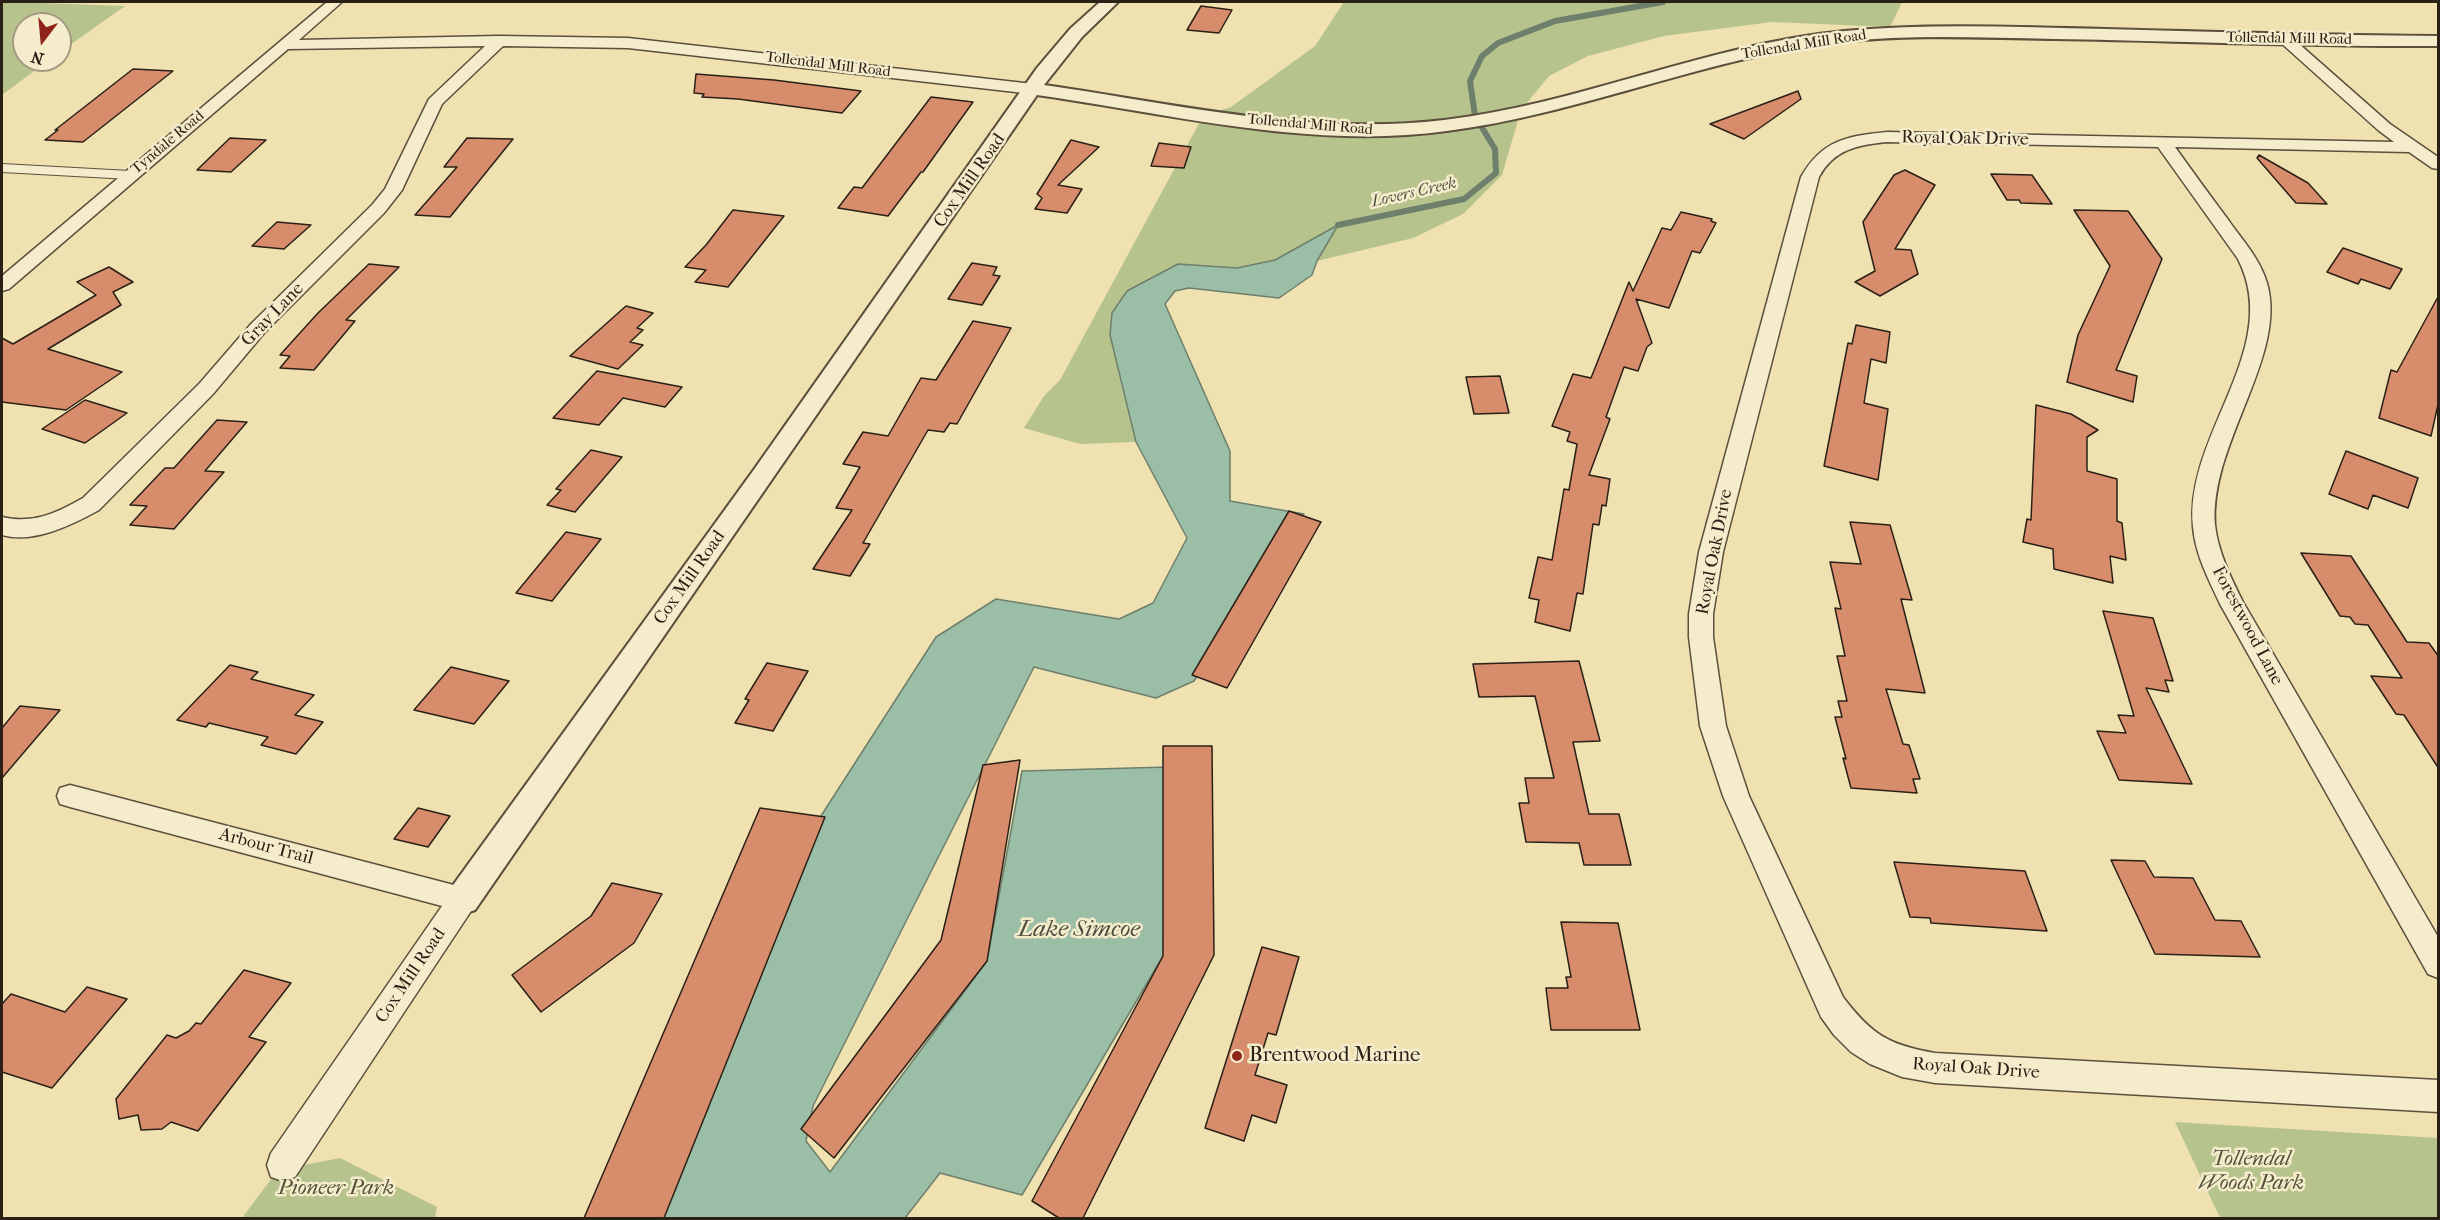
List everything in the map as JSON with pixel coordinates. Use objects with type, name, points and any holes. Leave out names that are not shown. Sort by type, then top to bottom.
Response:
[{"type":"street","name":"Tyndale Road","points":[[2,285],[334,2]]},
{"type":"street","name":"Cox Mill Road","points":[[283,1165],[463,899],[1033,89],[1076,33],[1109,2]]},
{"type":"street","name":"Tollendal Mill Road","points":[[284,45],[499,41],[579,41],[651,45],[1033,89],[1286,125],[1369,132],[1441,127],[1514,116],[1752,52],[1840,37],[1933,32],[2439,41]]},
{"type":"street","points":[[2285,39],[2370,115],[2410,147],[2439,165]]},
{"type":"street","name":"Gray Lane","points":[[2,525],[9,529],[31,529],[48,525],[72,516],[104,491],[130,462],[206,389],[258,328],[378,209],[393,190],[435,102],[499,41]]},
{"type":"street","name":"Royal Oak Drive","points":[[2410,147],[1887,137],[1851,142],[1837,147],[1822,157],[1810,177],[1711,552],[1701,614],[1701,637],[1713,726],[1736,795],[1832,1007],[1854,1035],[1880,1052],[1905,1064],[1935,1068],[2439,1096]]},
{"type":"street","name":"Forestwood Lane","points":[[2163,143],[2247,259],[2260,291],[2262,326],[2210,473],[2204,498],[2204,525],[2211,557],[2232,604],[2439,964]]},
{"type":"street","name":"Arbour Trail","points":[[70,796],[463,899]]},
{"type":"lane","points":[[2,168],[130,175]]},
{"type":"green space","points":[[2,2],[125,6],[72,44],[72,12],[12,12],[12,72],[33,72],[2,95]]},
{"type":"green space","points":[[1344,2],[1902,2],[1890,27],[1772,22],[1664,36],[1588,56],[1549,76],[1521,110],[1502,175],[1463,214],[1413,238],[1317,261],[1337,226],[1275,260],[1237,268],[1178,264],[1110,335],[1136,442],[1080,444],[1024,428],[1044,396],[1060,380],[1203,116],[1231,107],[1315,46]]},
{"type":"green space","name":"Tollendal Woods Park","points":[[2175,1122],[2438,1138],[2438,1218],[2220,1218]]},
{"type":"green space","name":"Pioneer Park","points":[[340,1158],[437,1207],[435,1218],[242,1218],[278,1170]]},
{"type":"water","name":"Lake Simcoe","points":[[1338,225],[1317,261],[1312,275],[1279,298],[1189,288],[1175,291],[1165,304],[1230,451],[1230,501],[1304,514],[1194,681],[1156,698],[1034,667],[813,1106],[806,1141],[830,1172],[987,961],[1022,771],[1169,767],[1163,956],[1022,1195],[940,1173],[905,1218],[659,1218],[819,819],[936,637],[996,599],[1119,619],[1153,603],[1187,538],[1136,442],[1110,335],[1112,313],[1127,291],[1178,264],[1237,268],[1275,260]]},
{"type":"building","points":[[1201,6],[1232,10],[1219,33],[1187,30]]},
{"type":"building","points":[[133,69],[173,71],[83,142],[45,140],[58,130],[55,130]]},
{"type":"building","points":[[696,74],[774,80],[861,91],[842,113],[738,99],[702,97],[704,94],[694,93]]},
{"type":"building","points":[[1798,91],[1801,99],[1744,139],[1710,124]]},
{"type":"building","points":[[931,97],[973,102],[888,216],[838,208],[854,187],[862,188]]},
{"type":"building","points":[[230,138],[266,140],[231,172],[197,170]]},
{"type":"building","points":[[467,138],[513,139],[450,217],[415,215],[457,167],[444,167]]},
{"type":"building","points":[[1071,140],[1099,147],[1058,185],[1082,189],[1067,213],[1035,209],[1042,198],[1037,194]]},
{"type":"building","points":[[1159,143],[1191,147],[1184,168],[1151,166]]},
{"type":"building","points":[[2259,155],[2308,183],[2327,204],[2296,203],[2257,158]]},
{"type":"building","points":[[1905,170],[1935,185],[1895,249],[1911,250],[1918,274],[1880,296],[1855,282],[1875,271],[1863,222],[1894,175]]},
{"type":"building","points":[[1991,174],[2032,175],[2052,204],[2007,200]]},
{"type":"building","points":[[733,210],[784,216],[728,287],[695,282],[706,270],[685,267],[706,245]]},
{"type":"building","points":[[2074,210],[2128,211],[2162,259],[2116,370],[2137,376],[2133,402],[2067,382],[2078,335],[2110,266]]},
{"type":"building","points":[[1681,212],[1712,219],[1711,221],[1716,223],[1700,253],[1692,251],[1669,308],[1636,299],[1652,343],[1647,347],[1638,371],[1624,367],[1606,417],[1610,419],[1589,475],[1610,479],[1606,506],[1602,505],[1599,525],[1593,524],[1583,594],[1577,593],[1570,631],[1535,622],[1539,600],[1529,598],[1538,557],[1552,560],[1564,489],[1569,490],[1577,444],[1567,441],[1570,432],[1552,426],[1573,374],[1591,378],[1629,282],[1633,291],[1662,228],[1671,230]]},
{"type":"building","points":[[277,222],[311,225],[284,249],[252,246]]},
{"type":"building","points":[[2343,248],[2402,269],[2390,289],[2361,279],[2358,284],[2327,272]]},
{"type":"building","points":[[972,263],[997,267],[993,275],[1000,276],[982,305],[948,299]]},
{"type":"building","points":[[369,264],[399,267],[346,320],[355,321],[314,370],[280,368],[290,356],[280,355],[318,313]]},
{"type":"building","points":[[109,267],[133,282],[113,292],[121,305],[48,349],[122,372],[66,410],[2,402],[2,338],[13,344],[96,295],[77,282]]},
{"type":"building","points":[[2439,295],[2439,400],[2431,436],[2379,418],[2391,370],[2397,372]]},
{"type":"building","points":[[626,306],[653,313],[637,328],[643,330],[630,342],[643,345],[618,369],[570,356]]},
{"type":"building","points":[[973,321],[1011,328],[957,424],[950,423],[944,432],[928,430],[863,543],[870,544],[850,576],[813,569],[852,510],[836,508],[860,467],[843,464],[863,432],[888,436],[921,378],[936,380]]},
{"type":"building","points":[[1856,325],[1890,332],[1886,363],[1871,359],[1864,403],[1888,409],[1878,480],[1824,466],[1848,343],[1852,344]]},
{"type":"building","points":[[597,371],[682,387],[665,407],[623,398],[599,425],[553,418]]},
{"type":"building","points":[[1500,376],[1509,413],[1474,414],[1466,377]]},
{"type":"building","points":[[85,400],[127,413],[85,443],[42,429]]},
{"type":"building","points":[[2036,405],[2071,414],[2098,430],[2087,437],[2087,471],[2117,479],[2117,521],[2122,523],[2126,560],[2110,556],[2113,583],[2054,569],[2053,549],[2023,542],[2027,519],[2031,520]]},
{"type":"building","points":[[217,420],[247,422],[205,471],[224,472],[174,529],[130,525],[147,506],[130,505],[165,468],[174,468]]},
{"type":"building","points":[[591,450],[622,457],[575,512],[547,505],[561,490],[556,489]]},
{"type":"building","points":[[2346,451],[2418,478],[2408,508],[2373,495],[2368,509],[2329,494]]},
{"type":"building","points":[[1289,511],[1321,522],[1227,688],[1192,675]]},
{"type":"building","points":[[1850,522],[1890,525],[1912,600],[1901,599],[1925,693],[1886,689],[1903,744],[1909,745],[1920,779],[1913,779],[1917,793],[1851,788],[1843,758],[1846,759],[1835,717],[1842,717],[1838,701],[1847,701],[1837,656],[1845,656],[1835,608],[1841,609],[1830,562],[1861,564]]},
{"type":"building","points":[[566,532],[601,539],[552,601],[516,593]]},
{"type":"building","points":[[2301,553],[2351,556],[2407,642],[2429,643],[2439,657],[2439,769],[2404,715],[2396,714],[2371,676],[2402,678],[2368,625],[2355,624],[2350,617],[2340,616]]},
{"type":"building","points":[[2103,611],[2153,618],[2173,681],[2165,680],[2169,692],[2146,688],[2192,784],[2119,780],[2097,731],[2126,733],[2118,715],[2134,716]]},
{"type":"building","points":[[1579,661],[1600,741],[1573,742],[1589,814],[1619,814],[1631,865],[1584,865],[1579,843],[1526,842],[1519,803],[1529,803],[1525,778],[1554,778],[1535,696],[1479,697],[1473,664]]},
{"type":"building","points":[[767,663],[808,671],[773,731],[735,723],[749,700],[745,699]]},
{"type":"building","points":[[230,665],[258,672],[251,679],[314,695],[295,715],[323,722],[296,754],[261,745],[268,737],[209,723],[206,727],[177,720]]},
{"type":"building","points":[[451,667],[509,681],[474,724],[414,710]]},
{"type":"building","points":[[20,706],[60,710],[2,778],[2,728]]},
{"type":"building","points":[[1163,746],[1212,746],[1214,955],[1083,1218],[1059,1218],[1032,1201],[1163,956]]},
{"type":"building","points":[[1020,760],[987,961],[834,1158],[801,1129],[941,940],[983,765]]},
{"type":"building","points":[[418,808],[450,816],[428,847],[394,839]]},
{"type":"building","points":[[760,808],[825,817],[664,1218],[584,1218]]},
{"type":"building","points":[[2111,860],[2145,861],[2154,877],[2193,878],[2215,920],[2241,921],[2260,957],[2155,954]]},
{"type":"building","points":[[1894,862],[2025,871],[2047,931],[1931,923],[1930,918],[1910,917]]},
{"type":"building","points":[[612,883],[662,894],[634,943],[541,1012],[512,975],[591,916]]},
{"type":"building","points":[[1561,922],[1618,923],[1640,1030],[1551,1030],[1546,988],[1568,988],[1566,977],[1571,977]]},
{"type":"building","name":"Brentwood Marine","points":[[1262,947],[1299,957],[1276,1035],[1268,1033],[1255,1075],[1287,1085],[1276,1123],[1252,1115],[1244,1141],[1205,1128]]},
{"type":"building","points":[[244,970],[291,983],[249,1037],[266,1042],[198,1131],[171,1122],[162,1129],[141,1130],[138,1115],[119,1119],[116,1099],[167,1035],[176,1038],[189,1031],[196,1023],[201,1024]]},
{"type":"building","points":[[87,987],[127,999],[52,1088],[2,1072],[2,1004],[11,994],[65,1012]]},
{"type":"waterway","name":"Lovers Creek","points":[[1338,225],[1464,199],[1496,173],[1495,149],[1475,116],[1470,81],[1482,56],[1498,43],[1555,21],[1663,2]]},
{"type":"place","name":"Brentwood Marine","points":[[1237,1056]]}]
